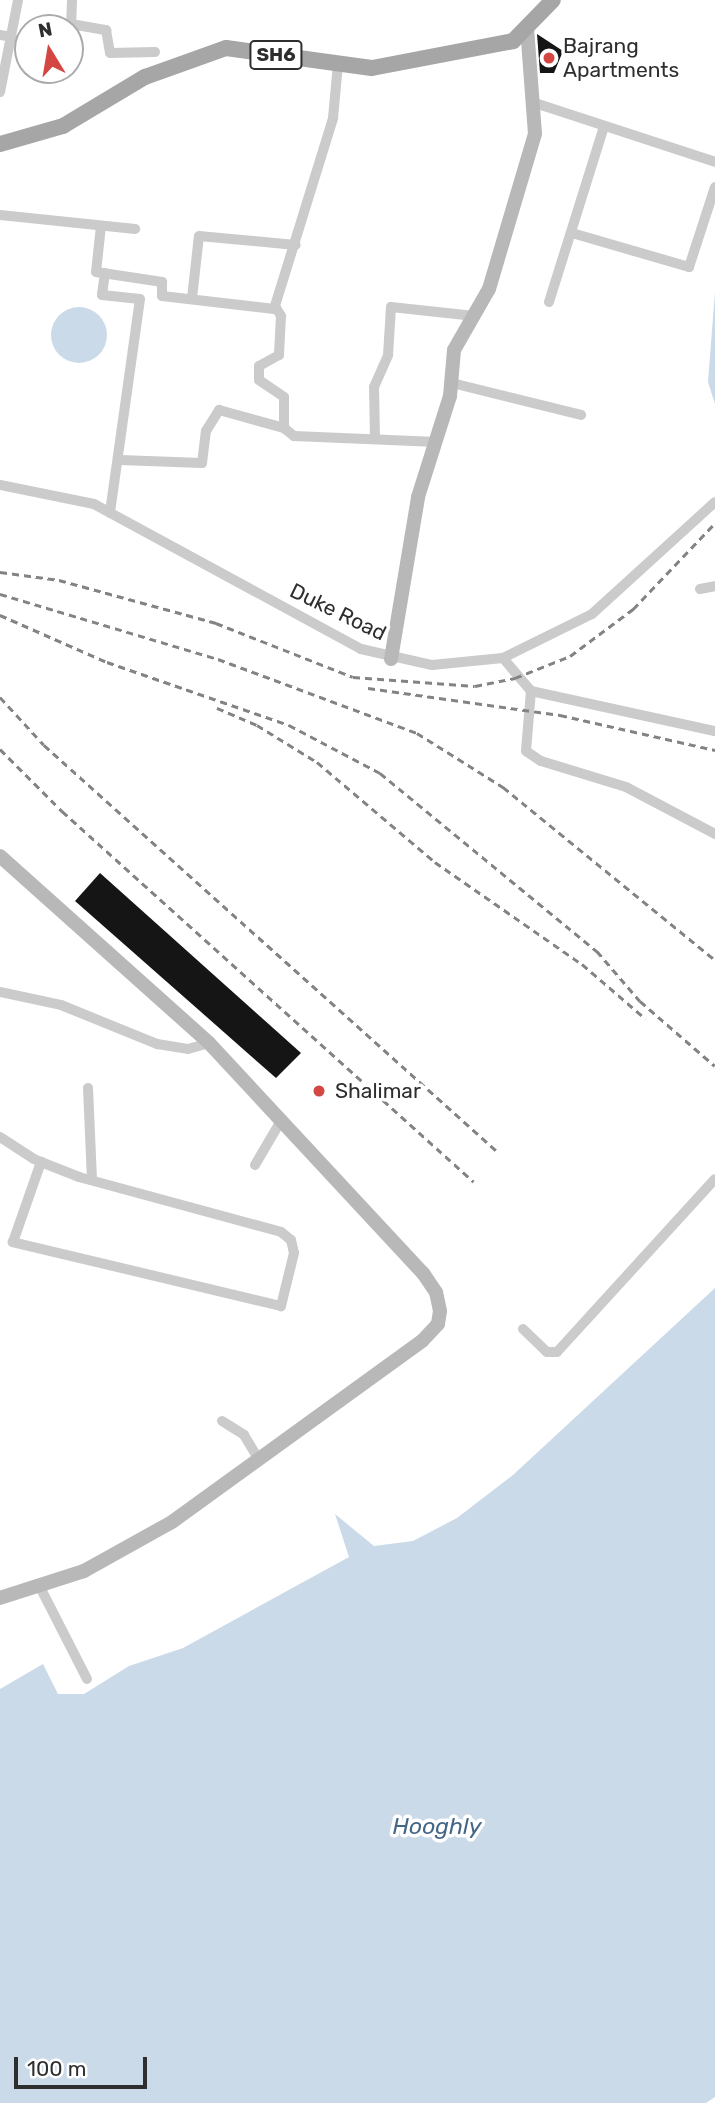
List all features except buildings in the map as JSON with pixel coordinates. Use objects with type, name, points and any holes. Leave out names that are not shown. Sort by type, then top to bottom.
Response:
[{"type":"main road","name":"SH6","points":[[0,144],[63,126],[145,77],[226,48],[372,68],[513,41],[553,0]]},
{"type":"street","points":[[0,92],[4,59],[12,37],[18,0]]},
{"type":"street","points":[[72,0],[71,24],[106,30],[110,53],[155,52]]},
{"type":"street","points":[[391,659],[418,497],[437,442],[452,383],[454,350],[475,316],[514,215],[535,134],[536,103],[527,27]]},
{"type":"street","points":[[0,35],[12,37]]},
{"type":"street","points":[[284,428],[284,397],[259,380],[259,366],[279,355],[281,316],[275,306],[337,105],[338,64]]},
{"type":"street","points":[[536,103],[715,162]]},
{"type":"street","points":[[550,302],[604,127]]},
{"type":"street","points":[[572,233],[689,267],[715,187]]},
{"type":"street","points":[[0,215],[135,229]]},
{"type":"street","points":[[101,226],[96,272],[162,282],[162,296],[275,306]]},
{"type":"street","points":[[192,298],[199,236],[296,245]]},
{"type":"street","points":[[105,273],[102,295],[140,299],[120,460],[110,513]]},
{"type":"street","points":[[375,438],[373,387],[388,355],[391,307],[475,316]]},
{"type":"street","points":[[452,383],[581,415]]},
{"type":"street","points":[[120,460],[202,463],[206,431],[219,410],[284,428],[293,436],[437,442]]},
{"type":"street","name":"Duke Road","points":[[0,485],[94,504],[361,649],[391,659],[432,665],[503,658],[592,614],[715,502]]},
{"type":"street","points":[[700,589],[715,586]]},
{"type":"street","points":[[503,658],[531,691],[715,732]]},
{"type":"street","points":[[531,691],[526,751],[541,761],[626,788],[715,834]]},
{"type":"street","points":[[0,856],[209,1043],[423,1273],[440,1311],[438,1324],[422,1341],[124,1553],[41,1589],[0,1598]]},
{"type":"street","points":[[0,992],[61,1005],[157,1044],[188,1049],[209,1043]]},
{"type":"street","points":[[88,1088],[92,1180]]},
{"type":"street","points":[[255,1166],[282,1119]]},
{"type":"street","points":[[0,1137],[41,1162],[92,1180],[281,1232],[291,1240],[294,1253],[281,1306],[13,1242],[41,1162]]},
{"type":"street","points":[[523,1329],[547,1352],[557,1352],[715,1178]]},
{"type":"street","points":[[222,1421],[244,1435],[257,1457]]},
{"type":"street","points":[[41,1589],[87,1679]]},
{"type":"water","points":[[715,292],[715,404],[708,382]]},
{"type":"water","points":[[73,307],[85,307],[95,311],[103,319],[107,335],[103,351],[95,359],[85,363],[73,363],[63,359],[55,351],[51,341],[51,329],[55,319],[63,311]]},
{"type":"water","name":"Hooghly","points":[[715,1288],[715,2097],[706,2103],[0,2103],[0,1689],[43,1664],[58,1694],[84,1694],[129,1666],[183,1648],[349,1557],[335,1514],[374,1546],[413,1541],[457,1518],[513,1475]]},
{"type":"railway","points":[[0,572],[59,580],[216,623],[353,677],[475,686],[515,678],[570,656],[633,609],[715,523]]},
{"type":"railway","points":[[0,594],[218,659],[417,733],[503,787],[715,960]]},
{"type":"railway","points":[[0,615],[107,662],[289,725],[380,773],[597,951],[640,1001],[715,1066]]},
{"type":"railway","points":[[368,688],[560,715],[715,750]]},
{"type":"railway","points":[[0,697],[44,745],[499,1153]]},
{"type":"railway","points":[[217,708],[257,725],[317,762],[435,862],[582,964],[646,1019]]},
{"type":"railway","points":[[0,749],[62,811],[474,1182]]},
{"type":"place","name":"Bajrang Apartments","points":[[549,58]]},
{"type":"place","name":"Shalimar","points":[[319,1091]]}]
